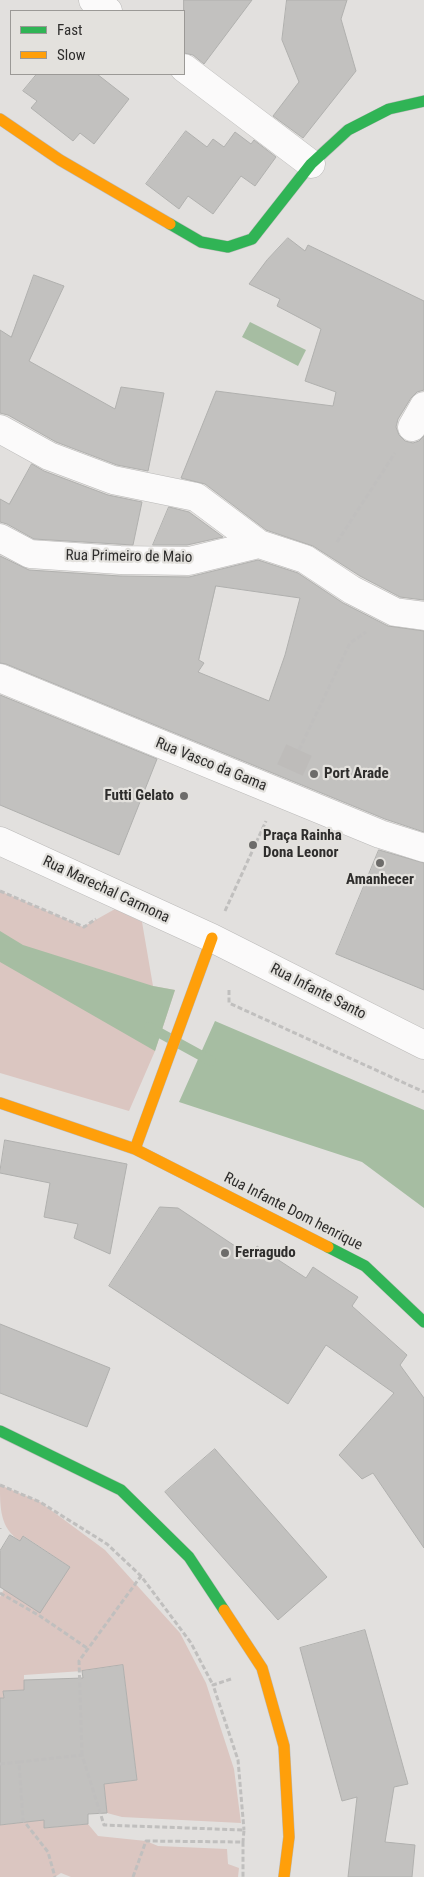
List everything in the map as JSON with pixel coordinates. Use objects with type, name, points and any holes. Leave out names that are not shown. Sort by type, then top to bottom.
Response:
[{"type":"street","points":[[92,0],[107,10]]},
{"type":"street","points":[[185,69],[311,164]]},
{"type":"street","points":[[0,119],[60,160],[202,242],[228,247],[252,239],[311,164],[348,130],[389,109],[424,101]]},
{"type":"street","points":[[0,429],[49,456],[113,480],[196,497],[259,544],[305,559],[352,590],[395,612],[424,616]]},
{"type":"street","name":"Rua Primeiro de Maio","points":[[0,538],[30,554],[120,560],[189,561],[259,544]]},
{"type":"street","name":"Rua Vasco da Gama","points":[[0,678],[380,834],[424,848]]},
{"type":"street","name":"Rua Marechal Carmona","points":[[0,841],[212,938]]},
{"type":"street","points":[[135,1149],[212,938]]},
{"type":"street","name":"Rua Infante Santo","points":[[212,938],[424,1045]]},
{"type":"street","name":"Rua Infante Dom henrique","points":[[0,1103],[135,1149],[366,1266],[424,1322]]},
{"type":"street","points":[[0,1430],[121,1490],[189,1557],[262,1668],[284,1746],[290,1837],[284,1877]]},
{"type":"path","points":[[319,568],[418,416]]},
{"type":"path","points":[[299,750],[350,643],[395,612]]},
{"type":"path","points":[[212,938],[278,793]]},
{"type":"path","points":[[0,891],[84,927],[126,900]]},
{"type":"path","points":[[230,986],[228,992],[229,1003],[424,1092]]},
{"type":"path","points":[[0,1485],[40,1502],[107,1544],[141,1576],[191,1643],[213,1685],[238,1760],[244,1830],[243,1877]]},
{"type":"path","points":[[141,1576],[79,1661],[82,1755],[104,1825],[244,1830]]},
{"type":"path","points":[[0,1593],[40,1616],[87,1648]]},
{"type":"path","points":[[213,1685],[262,1668]]},
{"type":"path","points":[[0,1764],[82,1755]]},
{"type":"path","points":[[19,1762],[23,1820],[48,1852],[55,1877]]},
{"type":"path","points":[[133,1877],[146,1841],[243,1842]]},
{"type":"shaded area","points":[[250,322],[306,350],[298,366],[242,337]]},
{"type":"shaded area","points":[[0,891],[83,927],[115,909],[142,922],[153,986],[175,990],[155,1051],[129,1111],[0,1073]]},
{"type":"shaded area","points":[[0,931],[23,945],[153,986],[175,990],[155,1051],[0,962]]},
{"type":"shaded area","points":[[215,1021],[424,1110],[424,1208],[362,1162],[179,1102]]},
{"type":"shaded area","points":[[0,1485],[40,1502],[105,1550],[180,1633],[206,1683],[234,1769],[241,1823],[122,1817],[107,1813],[104,1784],[137,1780],[123,1665],[82,1671],[24,1675],[24,1690],[3,1691],[4,1698],[0,1698],[0,1597],[4,1589],[70,1567],[24,1536],[20,1541],[13,1536],[2,1517]]},
{"type":"shaded area","points":[[43,1815],[45,1828],[88,1824],[98,1836],[146,1841],[158,1846],[227,1849],[228,1864],[239,1868],[238,1877],[71,1877],[61,1873],[55,1877],[0,1877],[0,1825],[18,1823],[27,1817]]},
{"type":"building","points":[[184,0],[252,0],[204,64],[193,55],[185,53]]},
{"type":"building","points":[[287,0],[347,0],[341,19],[356,71],[303,138],[273,116],[299,82],[282,40]]},
{"type":"building","points":[[36,75],[98,75],[129,99],[94,144],[80,133],[73,141],[31,108],[37,101],[23,91]]},
{"type":"building","points":[[186,131],[207,147],[213,139],[224,147],[235,132],[251,144],[254,140],[276,157],[255,186],[241,176],[213,214],[188,196],[179,209],[146,184]]},
{"type":"building","points":[[288,238],[305,251],[308,245],[424,301],[424,390],[417,392],[411,398],[398,419],[396,427],[399,435],[405,441],[413,443],[419,441],[424,436],[424,600],[400,597],[360,576],[313,546],[266,530],[205,484],[181,478],[216,391],[333,406],[336,392],[305,381],[321,329],[277,306],[280,299],[249,284],[267,260]]},
{"type":"building","points":[[34,275],[64,286],[29,361],[115,409],[121,387],[164,393],[148,471],[117,465],[56,442],[8,415],[0,413],[0,330],[11,337]]},
{"type":"building","points":[[32,464],[44,471],[108,495],[142,502],[133,545],[34,539],[0,522],[0,499],[9,504]]},
{"type":"building","points":[[169,507],[189,512],[223,537],[187,545],[153,545]]},
{"type":"building","points":[[0,556],[29,570],[120,576],[189,577],[258,560],[298,573],[343,603],[388,626],[424,631],[424,832],[385,819],[0,663]],"holes":[[[216,586],[300,598],[285,655],[269,701],[198,672],[204,663],[199,660]]]},
{"type":"building","points":[[0,695],[157,759],[119,855],[0,805]]},
{"type":"building","points":[[379,850],[424,863],[424,990],[336,954]]},
{"type":"building","points":[[5,1140],[127,1164],[110,1254],[74,1238],[78,1224],[44,1217],[50,1183],[0,1173]]},
{"type":"building","points":[[160,1207],[178,1208],[250,1256],[257,1246],[306,1278],[313,1267],[358,1297],[352,1306],[407,1355],[400,1365],[424,1398],[424,1548],[373,1473],[362,1479],[339,1455],[394,1393],[326,1345],[288,1404],[109,1286]]},
{"type":"building","points":[[0,1324],[110,1368],[87,1427],[0,1393]]},
{"type":"building","points":[[215,1449],[327,1577],[278,1620],[165,1492]]},
{"type":"building","points":[[10,1535],[20,1541],[23,1536],[70,1567],[40,1613],[0,1587],[0,1551]]},
{"type":"building","points":[[365,1630],[408,1784],[394,1787],[385,1842],[415,1845],[412,1877],[348,1877],[357,1797],[342,1801],[300,1648]]},
{"type":"building","points":[[123,1665],[137,1780],[104,1784],[107,1813],[88,1814],[88,1824],[44,1828],[44,1820],[0,1825],[0,1698],[4,1698],[3,1691],[24,1690],[24,1680],[83,1678],[82,1671]]},
{"type":"waterway","points":[[149,1027],[211,1061]]},
{"type":"tunnel","points":[[290,770],[299,750]]},
{"type":"traffic: fast","points":[[170,224],[201,242],[228,247],[252,239],[311,164],[348,130],[389,109],[424,101]]},
{"type":"traffic: fast","points":[[328,1247],[365,1266],[424,1322]]},
{"type":"traffic: fast","points":[[0,1431],[121,1490],[189,1557],[224,1610]]},
{"type":"traffic: slow","points":[[0,119],[60,160],[170,224]]},
{"type":"traffic: slow","points":[[135,1149],[212,938]]},
{"type":"traffic: slow","points":[[0,1103],[135,1149],[328,1247]]},
{"type":"traffic: slow","points":[[224,1610],[262,1668],[284,1746],[289,1837],[284,1877]]},
{"type":"place","name":"Port Arade","points":[[314,774]]},
{"type":"place","name":"Futti Gelato","points":[[184,796]]},
{"type":"place","name":"Praça Rainha Dona Leonor","points":[[253,845]]},
{"type":"place","name":"Amanhecer","points":[[380,863]]},
{"type":"place","name":"Ferragudo","points":[[225,1253]]}]
